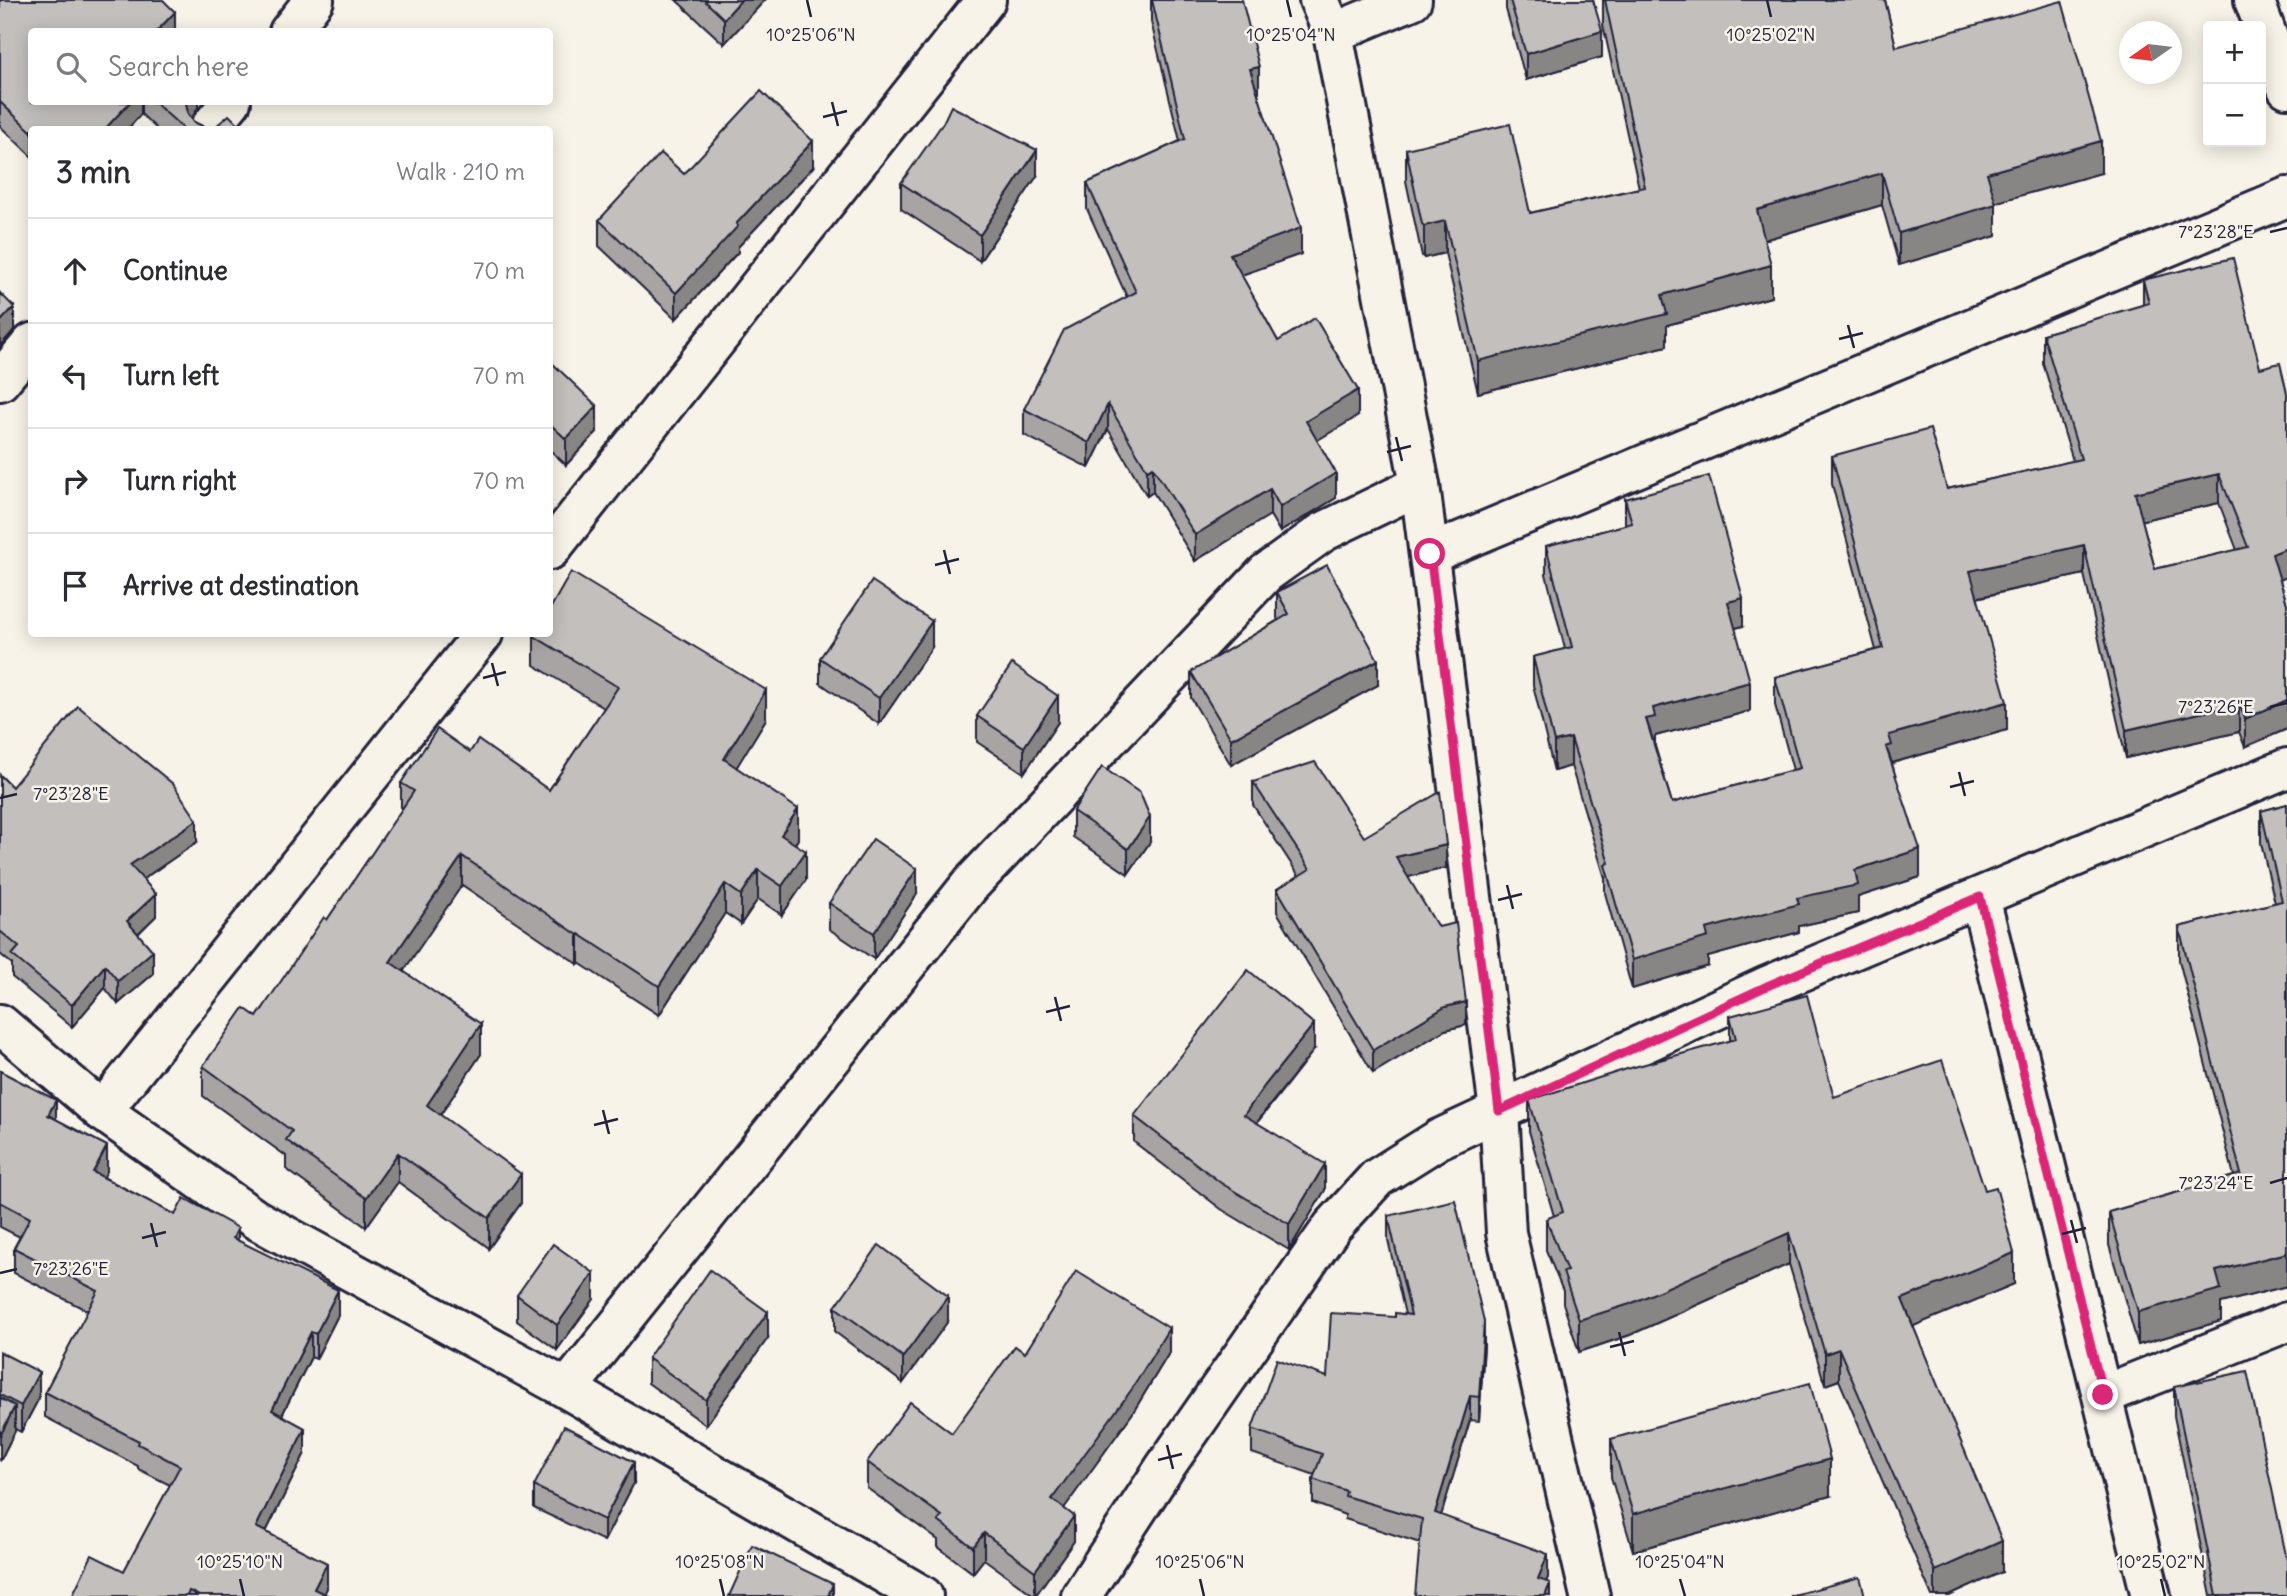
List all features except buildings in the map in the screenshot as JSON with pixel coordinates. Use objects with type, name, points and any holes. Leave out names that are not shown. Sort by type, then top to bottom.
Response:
[{"type":"street","points":[[292,28],[314,0]]},
{"type":"street","points":[[553,546],[986,0]]},
{"type":"street","points":[[1412,0],[1326,16],[1420,485],[1499,1111],[1506,1233],[1590,1596]]},
{"type":"street","points":[[2254,0],[2287,88]]},
{"type":"street","points":[[211,126],[229,105]]},
{"type":"street","points":[[1430,554],[2287,197]]},
{"type":"street","points":[[0,381],[28,348]]},
{"type":"street","points":[[567,1389],[971,884],[1266,573],[1323,532],[1420,485]]},
{"type":"street","points":[[102,1111],[481,637]]},
{"type":"street","points":[[1081,1596],[1165,1467],[1332,1227],[1377,1178],[1439,1139],[1767,986],[2287,768]]},
{"type":"street","points":[[1980,897],[2151,1596]]},
{"type":"street","points":[[0,1024],[102,1111],[255,1219],[567,1389],[923,1596]]},
{"type":"street","points":[[2103,1395],[2287,1322]]},
{"type":"route","points":[[1430,554],[1499,1111],[1767,986],[1980,897],[2103,1395]]}]
